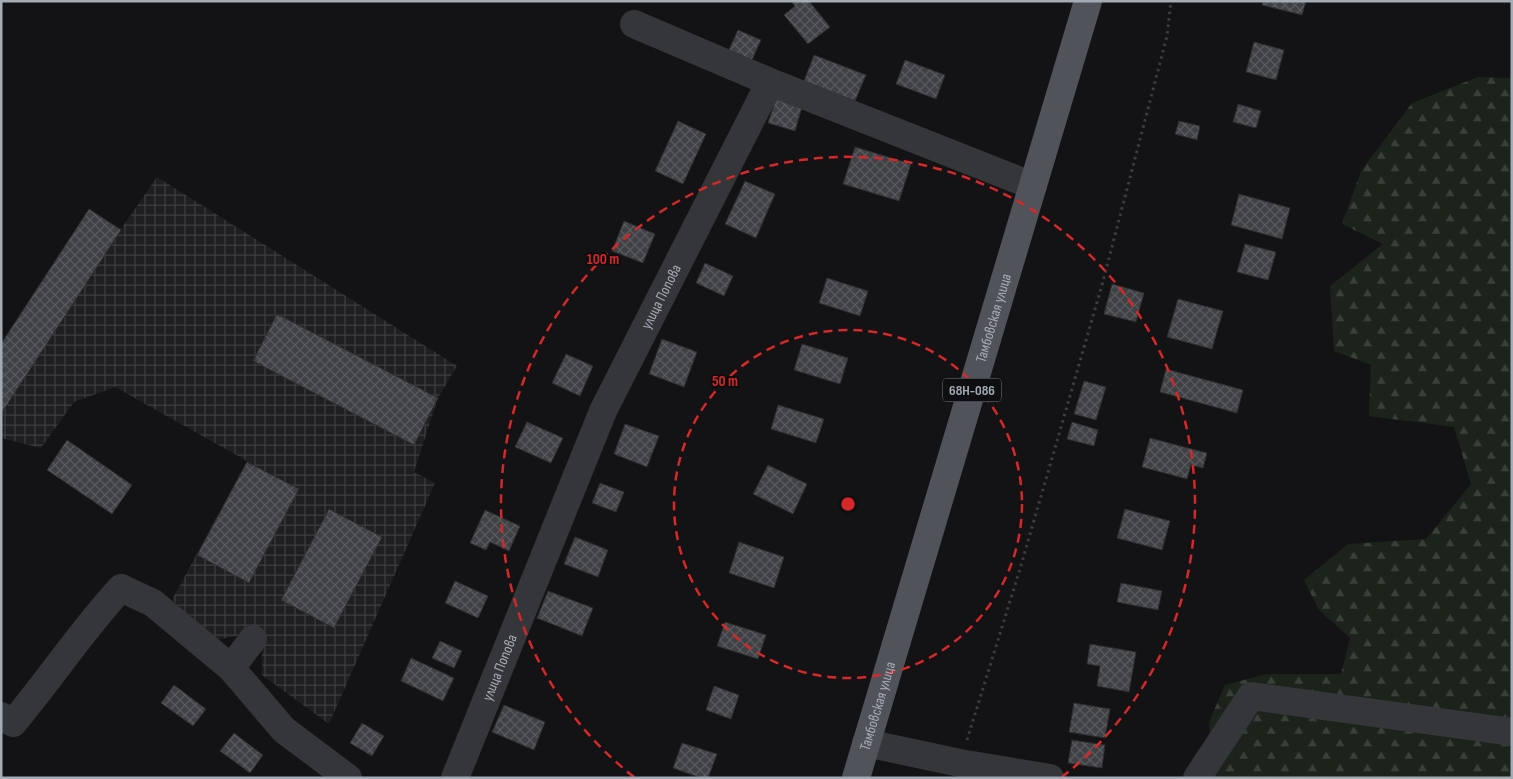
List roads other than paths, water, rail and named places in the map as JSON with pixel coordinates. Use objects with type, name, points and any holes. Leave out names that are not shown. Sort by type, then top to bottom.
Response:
[{"type":"main road","name":"Тамбовская улица","points":[[856,778],[1088,1]]},
{"type":"street","points":[[634,24],[770,82],[1033,186]]},
{"type":"street","name":"улица Попова","points":[[455,778],[603,411],[770,82]]},
{"type":"street","points":[[1,716],[13,723],[40,691],[96,615],[121,588],[154,603],[230,668],[284,730],[348,778]]},
{"type":"street","points":[[230,668],[253,639]]},
{"type":"street","points":[[1197,778],[1252,696],[1512,732]]},
{"type":"street","points":[[866,743],[960,763],[1050,778]]}]
